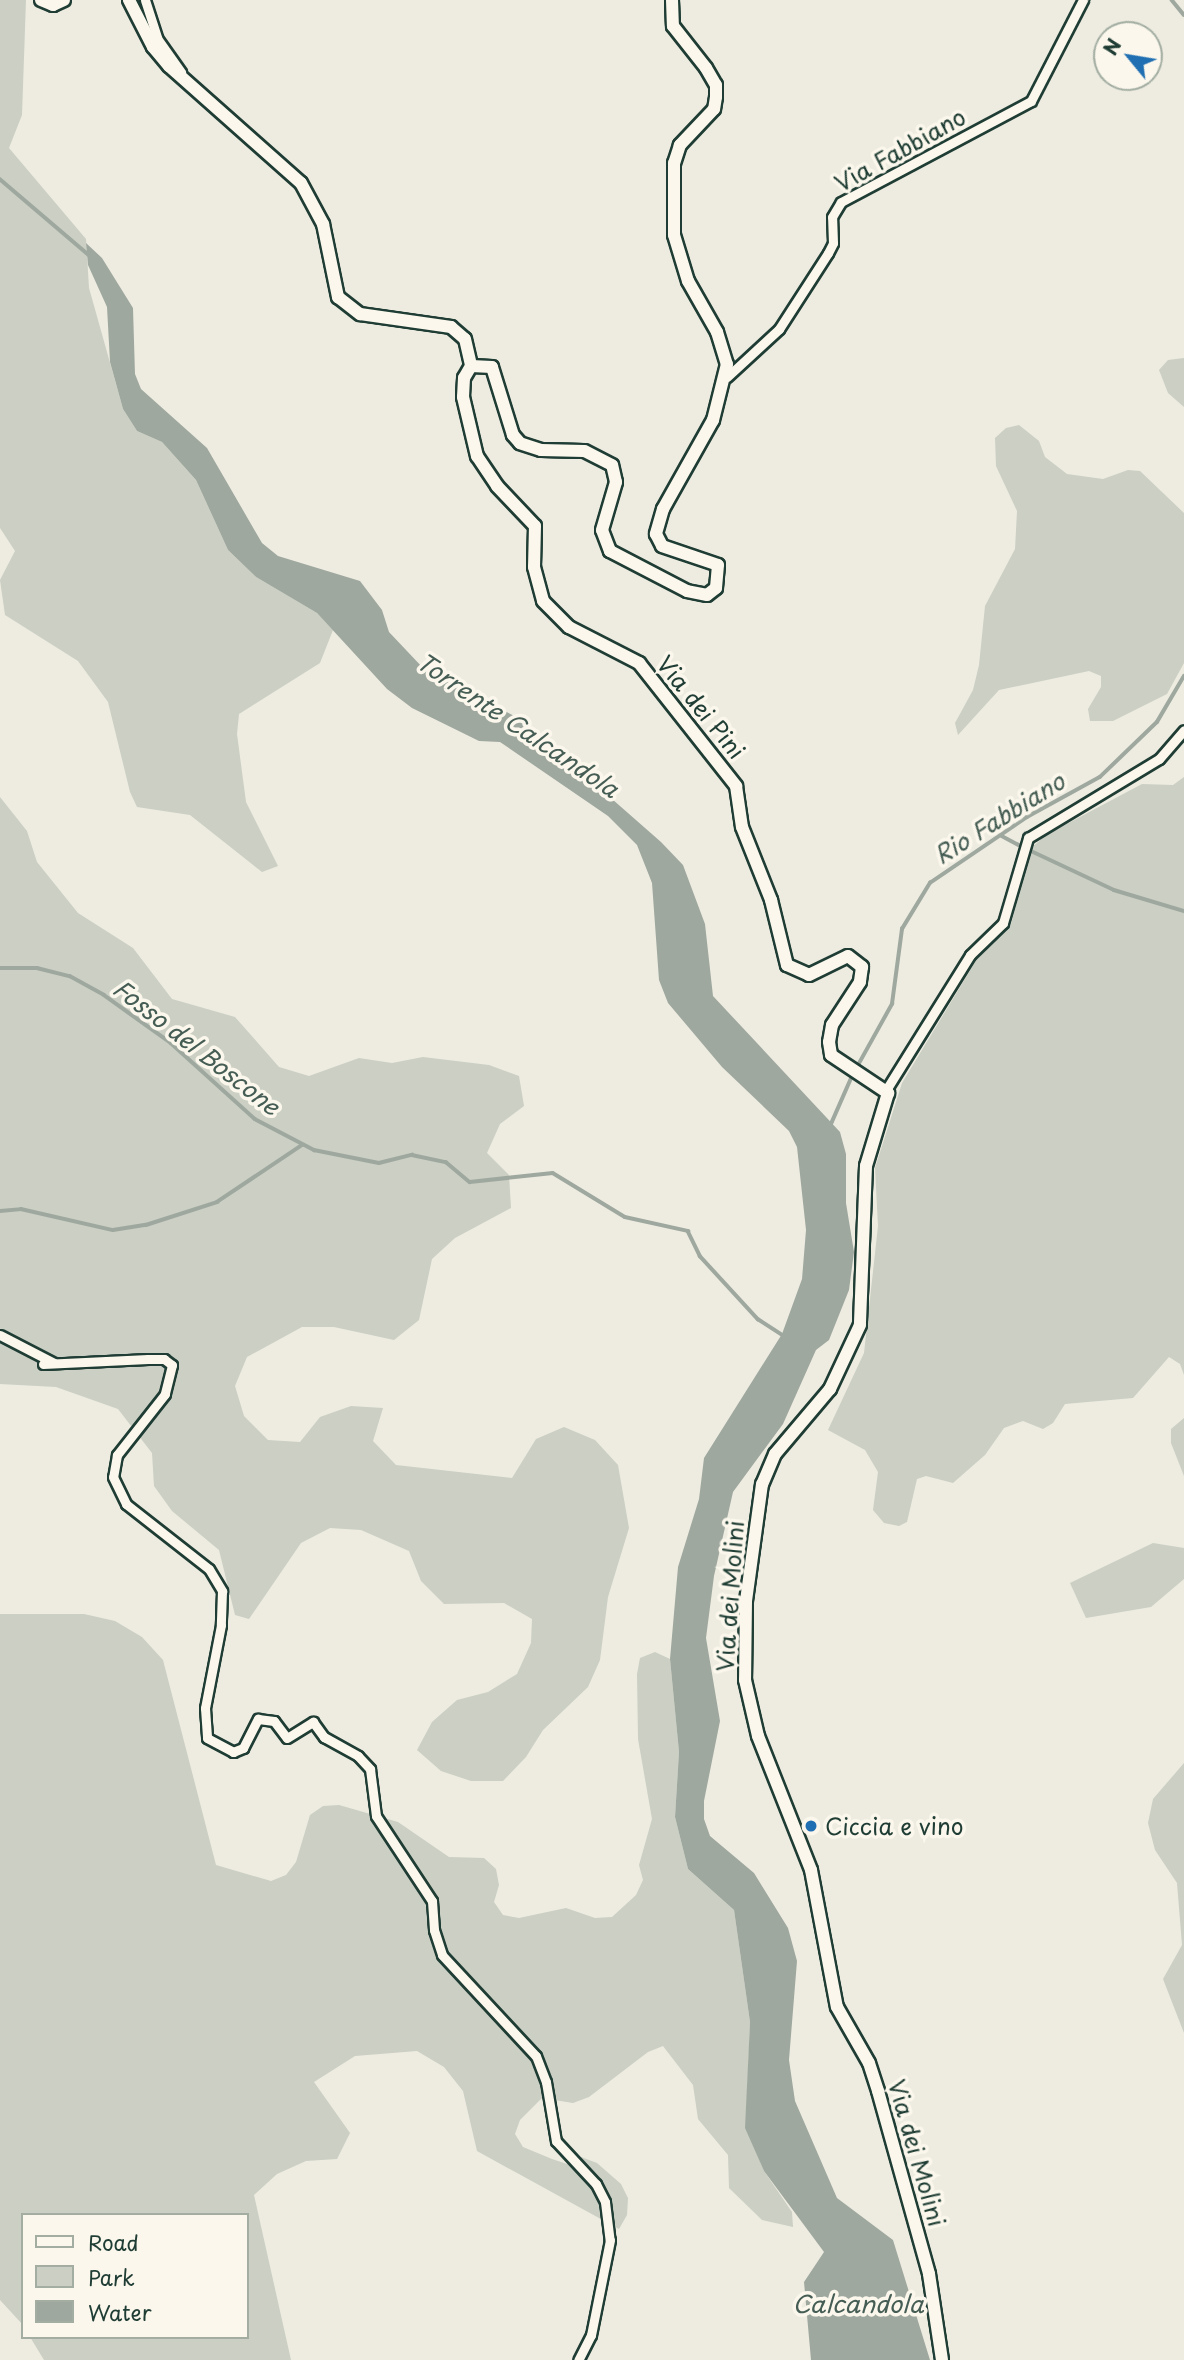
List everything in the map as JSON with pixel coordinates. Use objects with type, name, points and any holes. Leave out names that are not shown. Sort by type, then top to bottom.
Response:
[{"type":"street","points":[[41,0],[53,5],[64,0]]},
{"type":"street","points":[[129,0],[153,47],[190,85],[301,183],[323,224],[331,276],[338,298],[360,314],[451,327],[465,339],[471,366],[483,363],[494,371],[513,435],[520,443],[541,450],[584,451],[612,465],[617,482],[602,530],[610,551],[699,595],[716,588],[718,565],[662,546],[656,528],[713,420],[727,377],[717,332],[688,281],[674,235],[674,163],[680,145],[714,109],[716,85],[673,26],[672,0]]},
{"type":"street","points":[[145,0],[157,38],[190,85]]},
{"type":"street","name":"Via Fabbiano","points":[[727,377],[779,329],[834,243],[832,217],[841,202],[1031,101],[1083,0]]},
{"type":"street","name":"Via dei Pini","points":[[471,366],[463,388],[472,444],[497,486],[531,517],[534,567],[543,601],[569,627],[639,663],[730,776],[788,965],[809,975],[848,956],[860,962],[860,982],[832,1025],[829,1042],[831,1055],[852,1072],[884,1089]]},
{"type":"street","points":[[884,1089],[970,955],[1003,923],[1028,838],[1159,759],[1184,730]]},
{"type":"street","name":"Via dei Molini","points":[[884,1089],[886,1110],[866,1166],[860,1325],[830,1389],[775,1454],[762,1484],[746,1601],[745,1680],[758,1735],[811,1870],[837,2007],[869,2063],[878,2091],[929,2274],[942,2360]]},
{"type":"street","points":[[0,1335],[56,1364]]},
{"type":"street","points":[[43,1364],[164,1359],[172,1365],[165,1394],[117,1455],[113,1477],[126,1504],[209,1569],[222,1591],[221,1625],[204,1718],[207,1738],[233,1752],[243,1748],[258,1719],[274,1721],[287,1738],[313,1722],[324,1737],[358,1756],[370,1769],[376,1816],[432,1901],[434,1930],[442,1955],[536,2056],[546,2081],[556,2141],[596,2184],[610,2223],[591,2335],[578,2360]]},
{"type":"green space","points":[[0,0],[26,0],[22,115],[9,148],[86,239],[89,288],[123,409],[137,431],[162,442],[196,480],[228,550],[256,577],[317,613],[333,630],[320,663],[239,714],[237,734],[246,802],[278,866],[262,872],[190,815],[137,807],[130,792],[108,702],[78,661],[5,615],[0,580],[15,551],[0,528]]},
{"type":"green space","points":[[1184,358],[1184,407],[1168,393],[1159,370],[1168,360]]},
{"type":"green space","points":[[1019,425],[1039,441],[1045,457],[1067,474],[1103,479],[1128,470],[1140,471],[1184,513],[1184,663],[1167,694],[1113,721],[1090,721],[1088,709],[1101,687],[1101,676],[1089,671],[999,690],[958,735],[955,723],[973,690],[979,665],[985,606],[1015,549],[1017,511],[996,466],[995,438],[1006,428]]},
{"type":"green space","points":[[1184,777],[1184,1375],[1180,1364],[1169,1357],[1133,1398],[1065,1404],[1053,1423],[1043,1429],[1023,1421],[1004,1428],[985,1455],[953,1483],[926,1476],[917,1479],[907,1522],[899,1526],[884,1523],[873,1510],[878,1472],[865,1450],[828,1430],[864,1353],[878,1226],[875,1168],[902,1083],[977,959],[1011,924],[1031,848],[1046,835],[1142,784],[1173,785]]},
{"type":"green space","points":[[0,797],[27,831],[37,862],[78,913],[133,948],[172,999],[235,1017],[279,1067],[309,1076],[359,1058],[392,1063],[423,1057],[489,1065],[519,1076],[524,1106],[500,1124],[487,1153],[509,1175],[511,1208],[455,1238],[432,1259],[419,1320],[394,1340],[334,1327],[302,1327],[247,1357],[235,1386],[244,1416],[268,1440],[300,1442],[320,1417],[351,1406],[383,1408],[373,1441],[396,1465],[512,1478],[536,1439],[564,1427],[595,1440],[618,1465],[629,1528],[608,1597],[600,1660],[588,1687],[543,1730],[526,1757],[503,1781],[471,1781],[441,1771],[417,1750],[432,1722],[457,1700],[488,1692],[517,1674],[531,1643],[532,1619],[504,1603],[444,1604],[421,1581],[409,1551],[361,1530],[330,1528],[301,1543],[249,1619],[235,1615],[219,1550],[172,1511],[154,1486],[152,1453],[118,1409],[56,1387],[0,1384]]},
{"type":"green space","points":[[1184,1418],[1184,1476],[1171,1443],[1171,1429]]},
{"type":"green space","points":[[1153,1543],[1184,1548],[1184,1579],[1151,1607],[1086,1618],[1070,1583]]},
{"type":"green space","points":[[0,1614],[84,1614],[115,1621],[142,1637],[163,1660],[216,1865],[271,1881],[286,1875],[296,1862],[310,1815],[323,1806],[339,1805],[398,1822],[449,1857],[484,1858],[496,1869],[499,1885],[494,1902],[503,1915],[519,1918],[566,1908],[595,1918],[612,1917],[636,1895],[643,1880],[639,1865],[652,1819],[638,1739],[637,1674],[640,1658],[655,1652],[670,1659],[679,1752],[675,1817],[688,1869],[734,1910],[750,2022],[746,2128],[764,2171],[792,2212],[793,2227],[762,2220],[729,2188],[728,2155],[698,2119],[693,2085],[663,2046],[648,2052],[589,2097],[573,2103],[542,2098],[520,2120],[515,2134],[523,2147],[552,2159],[567,2164],[581,2157],[597,2163],[621,2184],[628,2198],[627,2215],[619,2229],[477,2151],[463,2091],[444,2067],[417,2051],[355,2056],[314,2082],[350,2133],[337,2159],[306,2161],[277,2174],[254,2195],[291,2360],[44,2360],[31,2339],[248,2339],[248,2213],[21,2213],[21,2323],[0,2300]]},
{"type":"green space","points":[[1184,1763],[1184,2033],[1163,1979],[1182,1945],[1177,1883],[1155,1850],[1148,1823],[1153,1799]]},
{"type":"water","name":"Calcandola","points":[[86,243],[102,258],[133,308],[135,374],[141,389],[207,448],[262,543],[278,556],[360,581],[382,610],[389,632],[424,669],[522,720],[661,842],[683,865],[705,924],[713,996],[840,1132],[846,1154],[846,1203],[854,1252],[849,1290],[829,1340],[816,1350],[783,1424],[733,1492],[714,1576],[706,1638],[720,1721],[704,1801],[704,1819],[710,1836],[754,1873],[788,1928],[797,1961],[789,2060],[795,2101],[837,2198],[893,2240],[930,2360],[811,2360],[804,2282],[824,2252],[764,2171],[745,2128],[750,2022],[734,1910],[688,1869],[675,1817],[679,1752],[670,1659],[678,1567],[699,1499],[704,1458],[782,1334],[802,1279],[806,1230],[797,1147],[789,1131],[722,1067],[668,1003],[659,980],[652,883],[637,845],[608,816],[500,742],[479,741],[412,708],[387,689],[317,613],[256,577],[228,550],[196,480],[162,442],[137,431],[123,409],[110,362],[107,307],[88,265]]},
{"type":"waterway","points":[[1172,0],[1184,15]]},
{"type":"waterway","name":"Torrente Calcandola","points":[[0,179],[89,255]]},
{"type":"waterway","name":"Rio Fabbiano","points":[[857,1067],[892,1004],[902,929],[930,883],[1027,817],[1100,777],[1157,722],[1184,676]]},
{"type":"waterway","points":[[1002,836],[1019,845]]},
{"type":"waterway","points":[[1027,849],[1114,890],[1184,911]]},
{"type":"waterway","name":"Fosso del Boscone","points":[[0,968],[37,968],[70,976],[104,995],[171,1043],[255,1119],[314,1150],[379,1163],[412,1155],[446,1162],[470,1182],[553,1173],[625,1217],[688,1231],[700,1256],[758,1319],[784,1336]]},
{"type":"waterway","name":"Rio Fabbiano","points":[[831,1124],[853,1074]]},
{"type":"waterway","points":[[0,1211],[21,1209],[113,1230],[146,1225],[217,1202],[302,1145]]},
{"type":"place","name":"Ciccia e vino","points":[[811,1826]]}]
